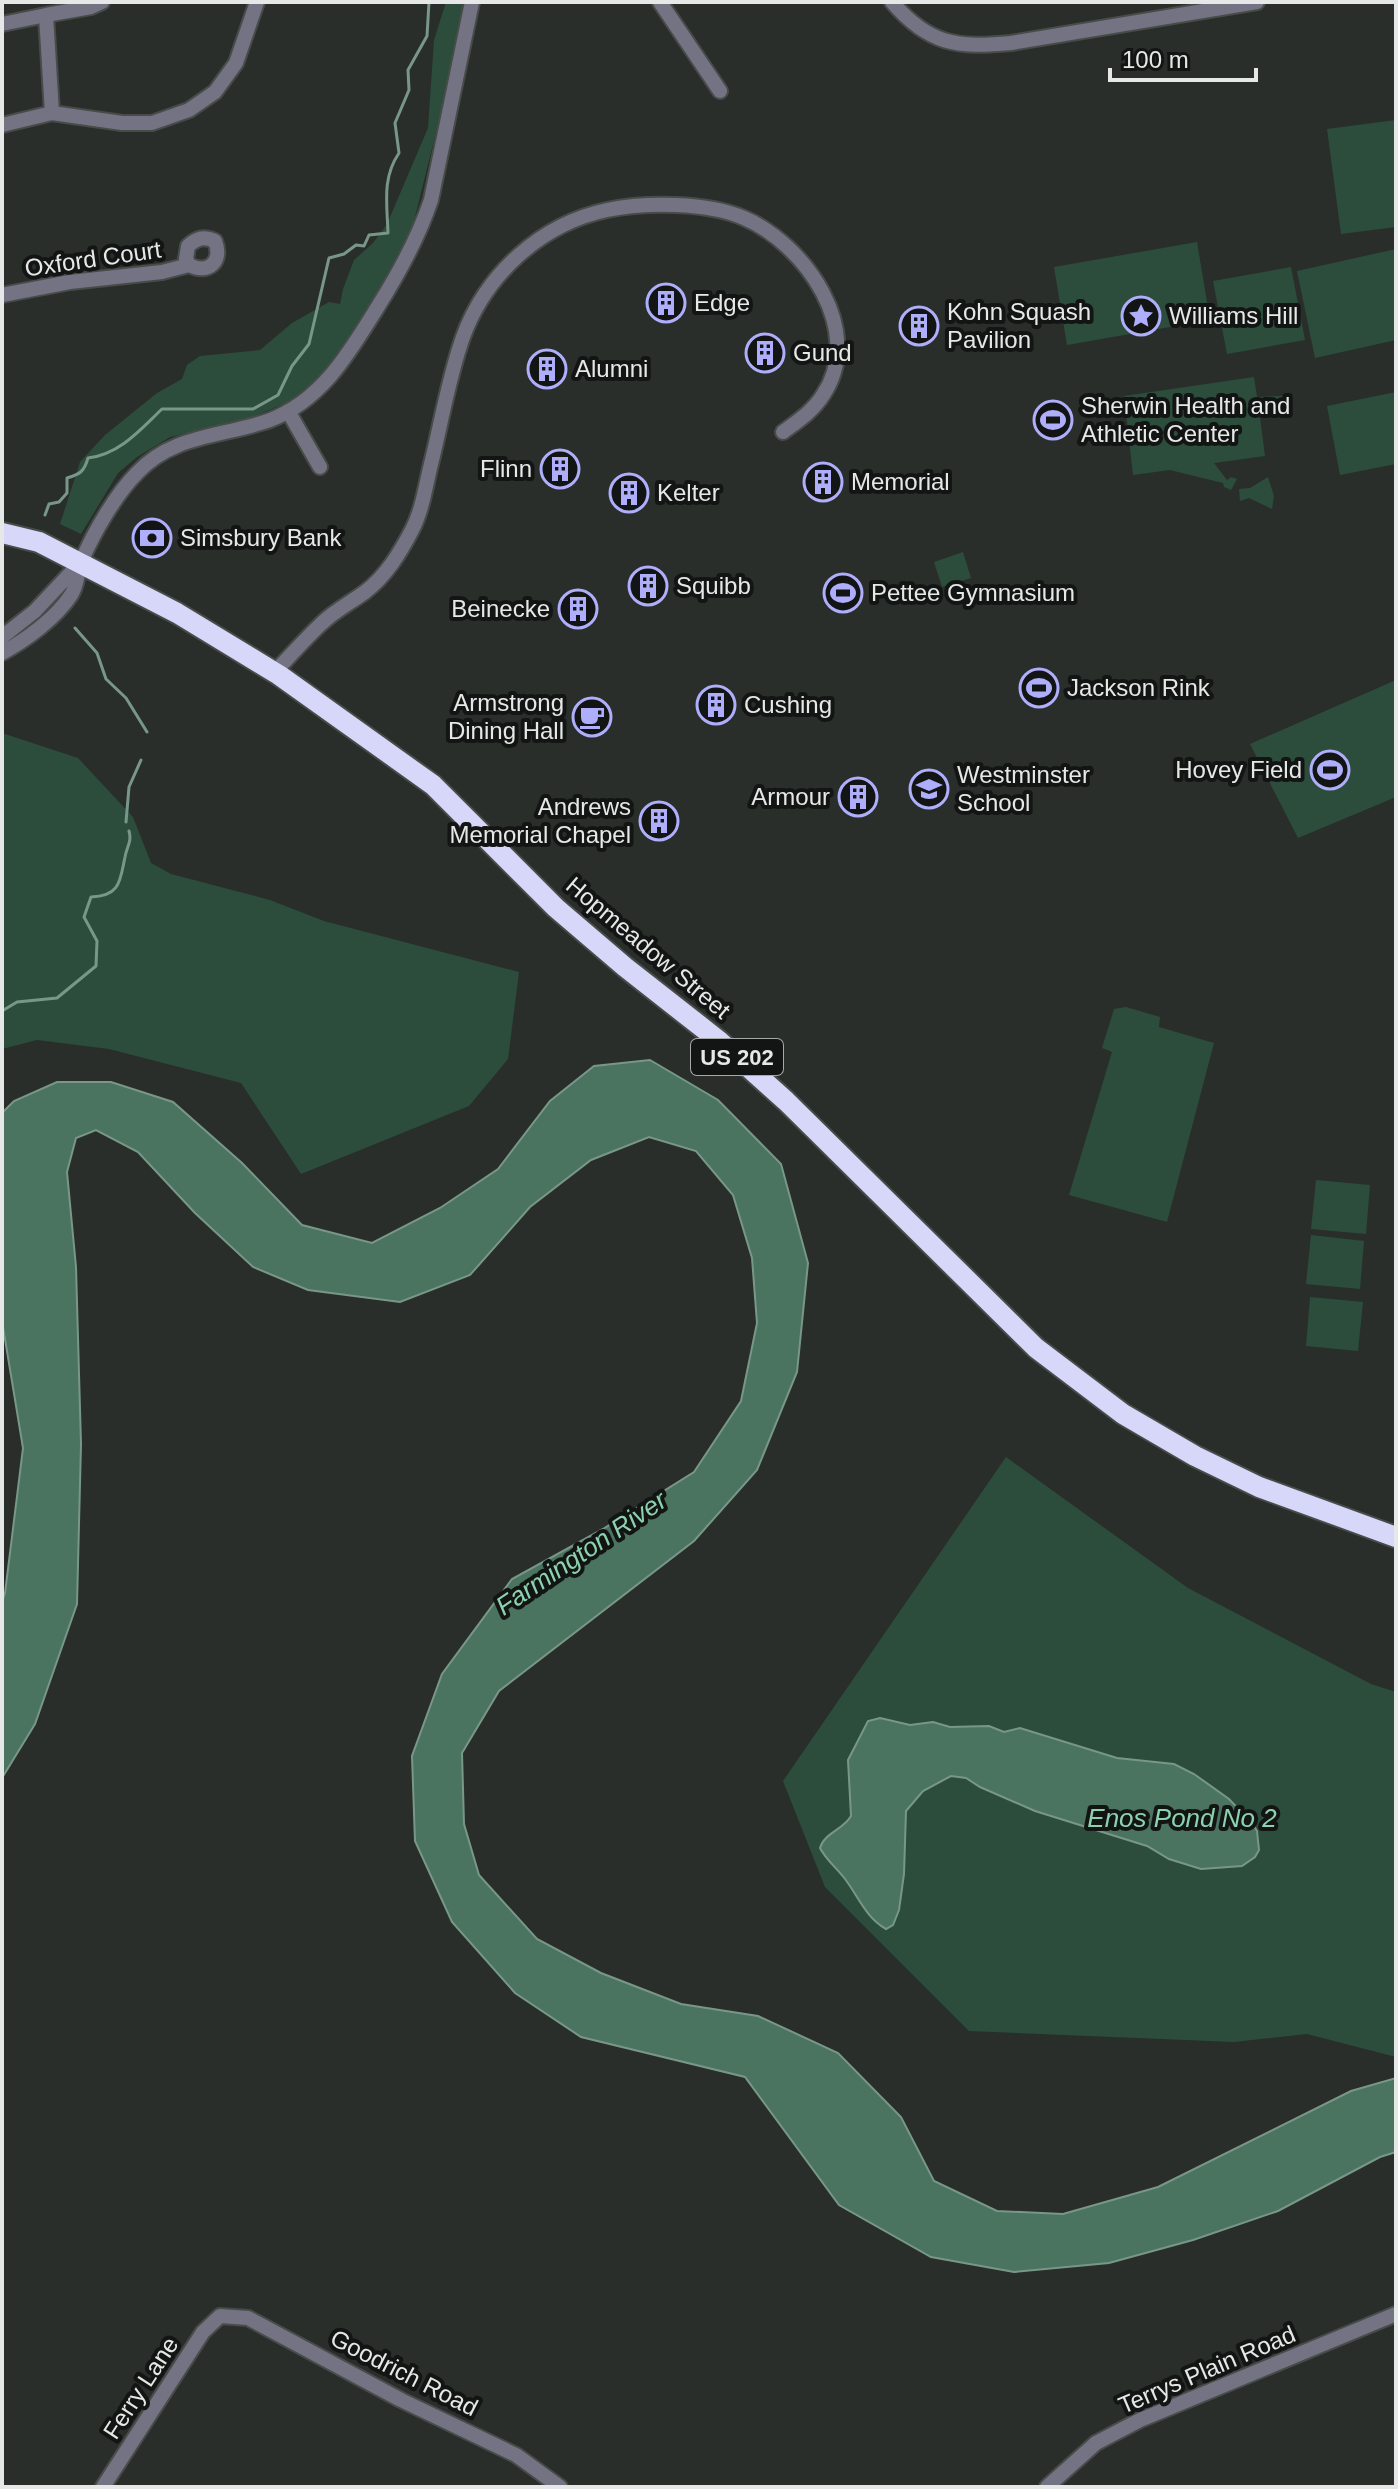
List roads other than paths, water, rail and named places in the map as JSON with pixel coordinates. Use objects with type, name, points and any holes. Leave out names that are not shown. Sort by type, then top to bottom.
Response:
[{"type":"highway","name":"Hopmeadow Street","points":[[2,533],[39,542],[177,613],[275,672],[433,785],[556,908],[718,1040],[786,1101],[1036,1348],[1123,1414],[1195,1456],[1259,1487],[1396,1537]]},
{"type":"street","points":[[2,24],[91,7],[102,2]]},
{"type":"street","points":[[2,125],[52,113],[135,124],[152,123],[189,110],[215,92],[236,63],[257,2]]},
{"type":"street","points":[[2,637],[35,611],[81,562],[122,490],[148,461],[178,444],[247,427],[288,411],[322,386],[340,366],[415,243],[431,200],[472,2]]},
{"type":"street","points":[[660,2],[720,91]]},
{"type":"street","points":[[892,2],[907,19],[935,39],[979,46],[1257,2]]},
{"type":"street","points":[[46,15],[52,113]]},
{"type":"street","points":[[275,672],[321,624],[375,584],[394,561],[415,524],[458,353],[471,317],[493,283],[523,252],[575,220],[630,206],[711,209],[759,225],[790,250],[824,296],[834,320],[837,345],[834,370],[824,394],[808,413],[783,432]]},
{"type":"street","name":"Oxford Court","points":[[2,295],[70,282],[162,272],[189,265]]},
{"type":"street","points":[[288,411],[320,467]]},
{"type":"street","points":[[2,653],[47,621],[72,594],[81,562]]},
{"type":"street","name":"Terrys Plain Road","points":[[1047,2487],[1096,2443],[1140,2420],[1396,2314]]},
{"type":"street","name":"Ferry Lane","points":[[103,2487],[203,2332],[220,2316]]},
{"type":"street","name":"Goodrich Road","points":[[220,2316],[248,2318],[273,2330],[401,2400],[516,2455],[560,2487]]},
{"type":"water","name":"Farmington River","points":[[650,1060],[718,1100],[781,1164],[808,1263],[797,1372],[757,1470],[694,1541],[499,1691],[462,1753],[464,1824],[479,1875],[537,1939],[601,1973],[681,2004],[758,2016],[838,2053],[901,2117],[934,2181],[997,2211],[1063,2214],[1158,2187],[1351,2091],[1396,2078],[1396,2152],[1380,2157],[1278,2211],[1193,2240],[1109,2263],[1014,2272],[931,2257],[839,2205],[745,2077],[581,2037],[515,1993],[452,1922],[415,1841],[412,1756],[442,1674],[512,1579],[603,1529],[694,1472],[741,1401],[757,1323],[752,1258],[733,1195],[696,1151],[649,1137],[591,1160],[530,1207],[470,1275],[400,1302],[308,1290],[253,1267],[195,1213],[138,1152],[96,1130],[76,1138],[67,1172],[76,1267],[81,1444],[77,1604],[35,1724],[2,1778],[2,1602],[23,1448],[2,1321],[2,1113],[14,1101],[57,1082],[111,1082],[173,1102],[242,1163],[302,1225],[372,1243],[440,1208],[498,1169],[550,1101],[594,1066]]},
{"type":"water","name":"Enos Pond No 2","points":[[880,1718],[910,1725],[933,1722],[950,1727],[989,1726],[1004,1732],[1020,1728],[1117,1758],[1174,1764],[1229,1799],[1253,1824],[1259,1850],[1242,1866],[1201,1869],[1169,1859],[1147,1846],[1035,1811],[966,1778],[951,1776],[923,1791],[906,1811],[904,1874],[899,1910],[893,1925],[886,1929],[868,1913],[820,1848],[825,1839],[851,1816],[848,1760],[868,1721]]},
{"type":"waterway","points":[[45,515],[49,504],[59,502],[67,493],[67,478],[81,472],[88,458],[120,446],[162,409],[253,409],[278,395],[292,366],[309,344],[329,258],[344,254],[356,245],[364,246],[369,235],[388,233],[388,181],[399,153],[395,123],[409,90],[408,70],[427,36],[429,2]]},
{"type":"waterway","points":[[75,628],[97,653],[106,679],[126,698],[147,732]]},
{"type":"waterway","points":[[126,822],[129,787],[141,760]]},
{"type":"waterway","points":[[2,1011],[17,1002],[57,998],[96,966],[97,941],[84,917],[91,897],[108,894],[120,880],[130,841],[129,831]]},
{"type":"place","name":"Edge","points":[[666,303]]},
{"type":"place","name":"Williams Hill","points":[[1141,316]]},
{"type":"place","name":"Kohn Squash Pavilion","points":[[919,326]]},
{"type":"place","name":"Gund","points":[[765,353]]},
{"type":"place","name":"Alumni","points":[[547,369]]},
{"type":"place","name":"Sherwin Health and Athletic Center","points":[[1053,420]]},
{"type":"place","name":"Flinn","points":[[560,469]]},
{"type":"place","name":"Memorial","points":[[823,482]]},
{"type":"place","name":"Kelter","points":[[629,493]]},
{"type":"place","name":"Simsbury Bank","points":[[152,538]]},
{"type":"place","name":"Squibb","points":[[648,586]]},
{"type":"place","name":"Pettee Gymnasium","points":[[843,593]]},
{"type":"place","name":"Beinecke","points":[[578,609]]},
{"type":"place","name":"Jackson Rink","points":[[1039,688]]},
{"type":"place","name":"Cushing","points":[[716,705]]},
{"type":"place","name":"Armstrong Dining Hall","points":[[592,717]]},
{"type":"place","name":"Hovey Field","points":[[1330,770]]},
{"type":"place","name":"Westminster School","points":[[929,789]]},
{"type":"place","name":"Armour","points":[[858,797]]},
{"type":"place","name":"Andrews Memorial Chapel","points":[[659,821]]}]
